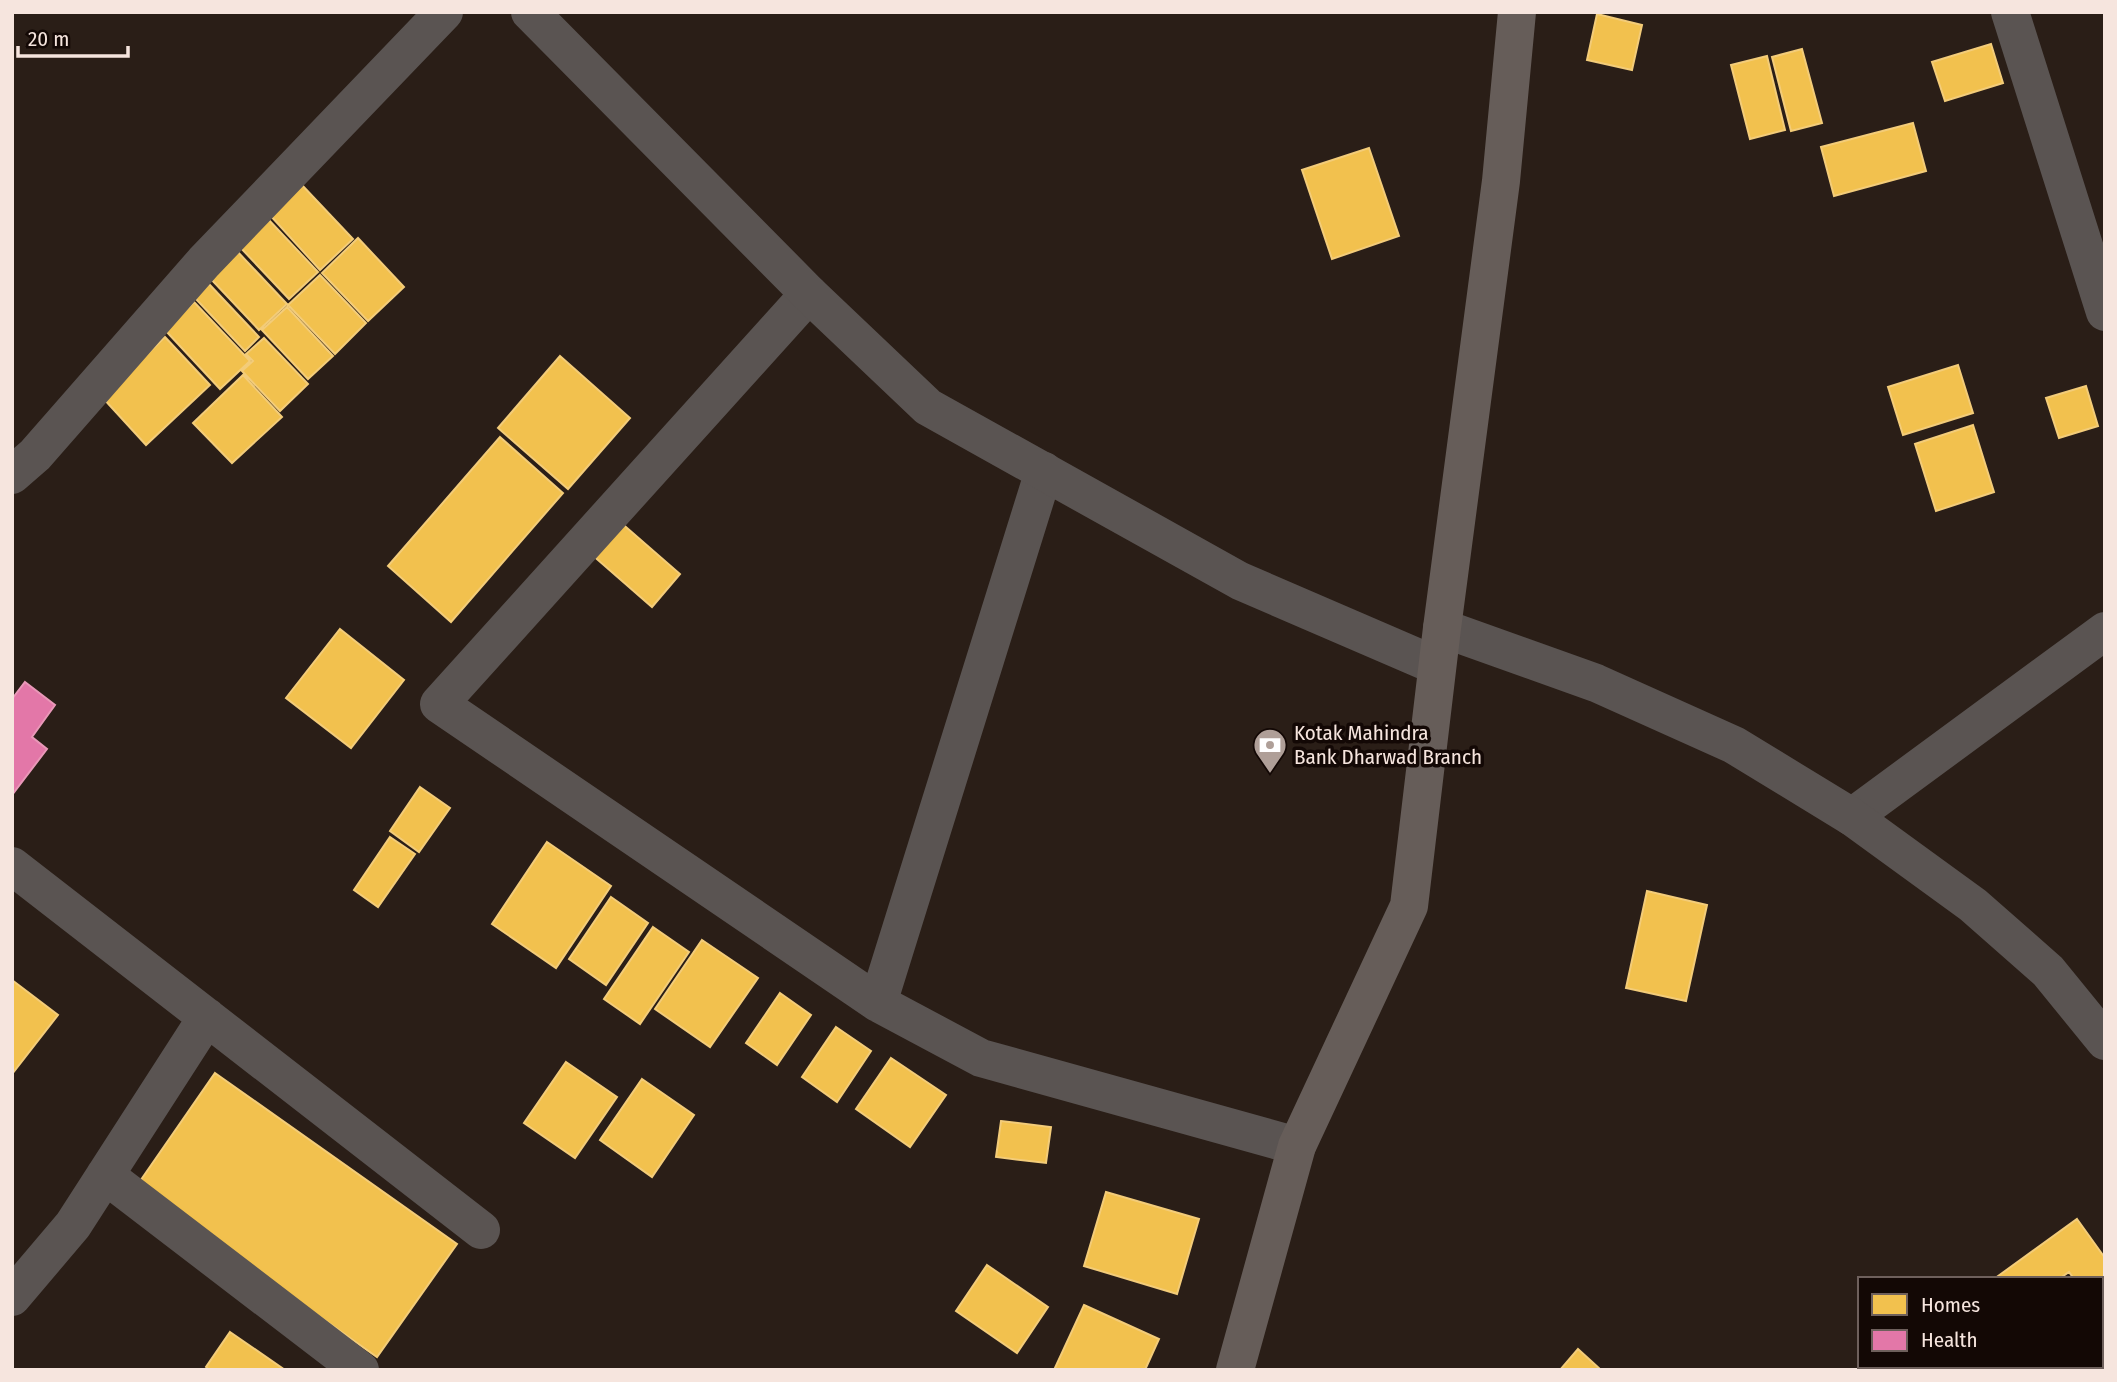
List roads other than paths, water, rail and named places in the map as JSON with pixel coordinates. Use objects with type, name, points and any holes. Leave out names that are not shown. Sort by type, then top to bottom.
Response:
[{"type":"main road","points":[[1235,1370],[1297,1146],[1409,906],[1437,666],[1501,181],[1517,12]]},
{"type":"street","points":[[12,475],[35,455],[204,262],[444,12]]},
{"type":"street","points":[[530,12],[809,294],[928,407],[1240,581],[1437,666]]},
{"type":"street","points":[[2010,12],[2105,312]]},
{"type":"street","points":[[809,294],[439,704],[878,1003],[981,1058],[1297,1146]]},
{"type":"street","points":[[878,1003],[1044,471]]},
{"type":"street","points":[[1442,628],[1596,683],[1734,745],[1852,817],[1973,905],[2048,971],[2105,1041]]},
{"type":"street","points":[[1852,817],[2105,631]]},
{"type":"street","points":[[12,866],[481,1230]]},
{"type":"street","points":[[12,1297],[73,1225],[207,1017]]},
{"type":"street","points":[[106,1175],[360,1370]]},
{"type":"place","name":"Kotak Mahindra Bank Dharwad Branch","points":[[1270,775]]}]
